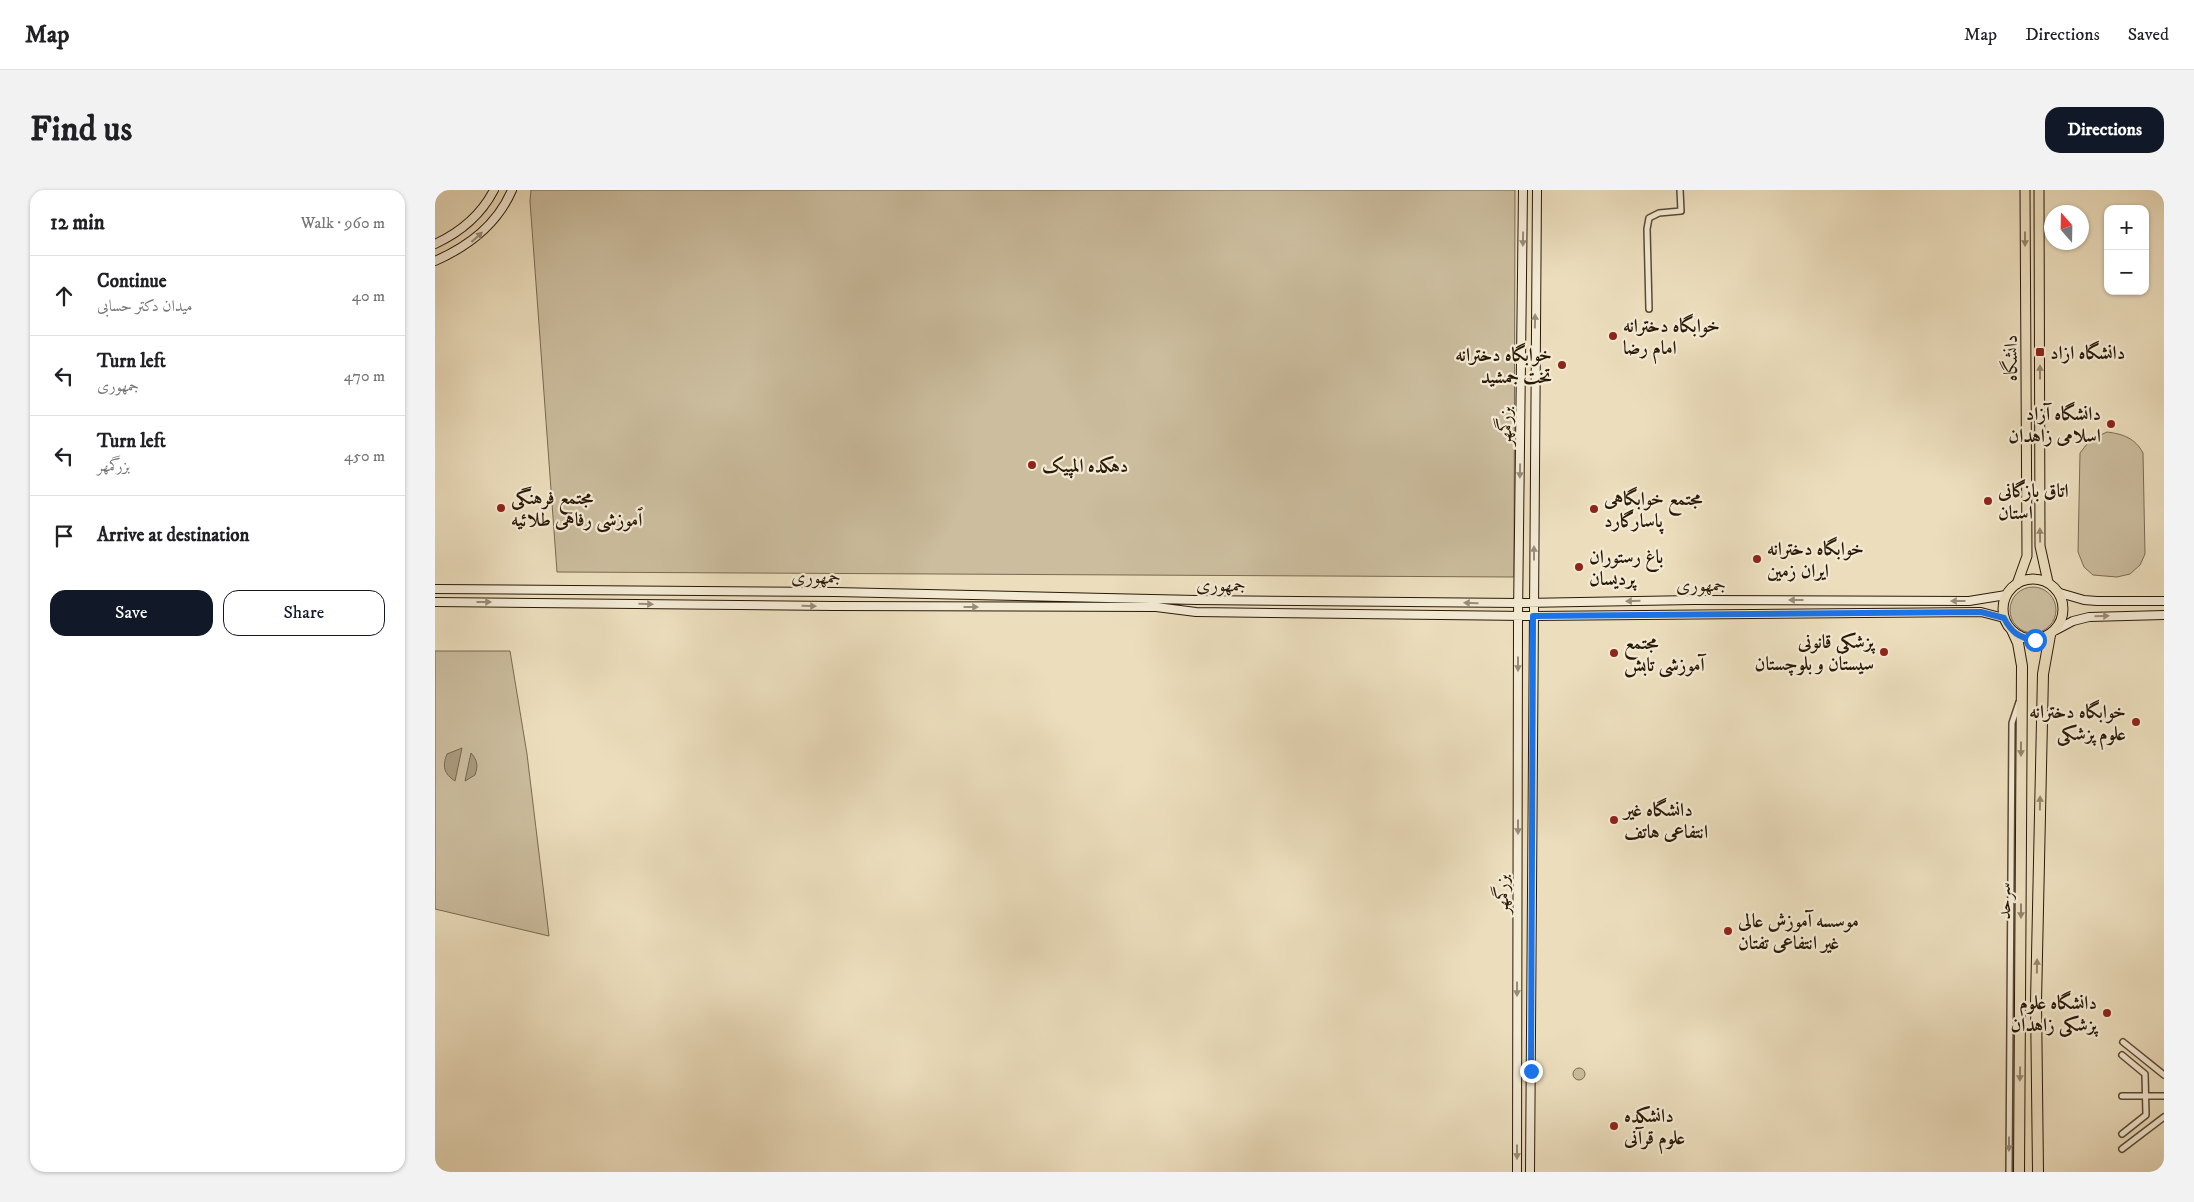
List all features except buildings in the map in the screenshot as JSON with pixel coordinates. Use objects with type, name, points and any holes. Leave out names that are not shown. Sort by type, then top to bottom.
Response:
[{"type":"highway","name":"سرحد","points":[[2013,632],[2020,653],[2021,694],[2019,1172]]},
{"type":"highway","name":"سرحد","points":[[2038,1172],[2036,1002],[2043,694],[2044,660],[2053,633]]},
{"type":"main road","points":[[435,244],[455,233],[472,220],[495,190]]},
{"type":"main road","points":[[435,261],[473,241],[494,219],[513,190]]},
{"type":"main road","name":"دانشگاه","points":[[2017,584],[2027,556],[2025,190]]},
{"type":"main road","name":"دانشگاه","points":[[2039,190],[2040,546],[2048,582]]},
{"type":"main road","points":[[1523,193],[1537,193]]},
{"type":"main road","name":"بزرگمهر","points":[[1517,1172],[1518,616],[1523,193]]},
{"type":"main road","name":"بزرگمهر","points":[[1530,1172],[1537,193]]},
{"type":"main road","points":[[1521,360],[1535,360]]},
{"type":"main road","points":[[2053,633],[2063,616],[2064,608],[2059,593],[2048,582],[2033,579],[2017,584],[2006,595],[2003,602],[2004,618],[2013,632],[2019,636],[2035,640],[2053,633],[2073,621],[2089,617],[2164,615]]},
{"type":"main road","name":"جمهوری","points":[[435,589],[835,592],[1197,600],[1519,603],[1693,600],[1969,601],[2006,595]]},
{"type":"main road","points":[[834,606],[835,592]]},
{"type":"main road","points":[[2059,593],[2090,601],[2164,601]]},
{"type":"main road","points":[[1196,612],[1197,600]]},
{"type":"main road","points":[[1692,614],[1693,600]]},
{"type":"main road","name":"جمهوری","points":[[435,602],[1156,607],[1196,612],[1518,616],[1981,612],[2004,618]]},
{"type":"main road","points":[[1518,769],[1533,769]]},
{"type":"street","points":[[1649,309],[1647,229],[1649,218],[1659,213],[1681,211],[1680,190]]},
{"type":"street","points":[[2009,1172],[2012,724],[2021,694]]},
{"type":"street","points":[[2123,1042],[2164,1074]]},
{"type":"street","points":[[2122,1134],[2146,1114],[2145,1074],[2123,1055]]},
{"type":"street","points":[[2122,1096],[2164,1096]]},
{"type":"street","points":[[2122,1149],[2164,1116]]},
{"type":"shaded area","name":"دهکده المپیک","points":[[531,190],[1515,190],[1514,577],[557,572],[530,201]]},
{"type":"shaded area","points":[[2107,432],[2132,440],[2143,453],[2145,554],[2140,565],[2130,574],[2117,577],[2093,575],[2084,567],[2078,552],[2080,453],[2090,440]]},
{"type":"shaded area","points":[[2038,587],[2050,593],[2055,601],[2055,619],[2050,627],[2042,632],[2028,633],[2016,627],[2011,619],[2010,605],[2016,593],[2024,588]]},
{"type":"shaded area","points":[[435,651],[510,651],[527,754],[549,936],[435,909]]},
{"type":"shaded area","points":[[462,748],[455,781],[446,773],[445,762],[447,754]]},
{"type":"shaded area","points":[[471,753],[476,761],[477,769],[475,775],[465,781]]},
{"type":"shaded area","points":[[1577,1068],[1581,1068],[1585,1074],[1581,1080],[1577,1080],[1573,1076],[1573,1072]]},
{"type":"place","name":"خوابگاه دخترانه امام رضا","points":[[1613,336]]},
{"type":"place","name":"دانشگاه ازاد","points":[[2040,352]]},
{"type":"place","name":"خوابگاه دخترانه تخت جمشید","points":[[1562,365]]},
{"type":"place","name":"دانشگاه آزاد اسلامی زاهدان","points":[[2111,424]]},
{"type":"place","name":"دهکده المپیک","points":[[1032,465]]},
{"type":"place","name":"اتاق بازگانی استان","points":[[1988,501]]},
{"type":"place","name":"مجتمع فرهنگی ٱموزشی رفاهی طلائیه","points":[[501,508]]},
{"type":"place","name":"مجتمع خوابگاهی پاسارگارد","points":[[1594,509]]},
{"type":"place","name":"خوابگاه دخترانه ایران زمین","points":[[1757,559]]},
{"type":"place","name":"باغ رستوران پردیسان","points":[[1579,567]]},
{"type":"place","name":"پزشکی قانونی سیستان و بلوچستان","points":[[1884,652]]},
{"type":"place","name":"مجتمع آموزشی تابش","points":[[1614,653]]},
{"type":"place","name":"خوابگاه دخترانه علوم پزشکی","points":[[2136,722]]},
{"type":"place","name":"دانشگاه غیر انتفاعی هاتف","points":[[1614,820]]},
{"type":"place","name":"موسسه آموزش عالی غیر انتفاعی تفتان","points":[[1728,931]]},
{"type":"place","name":"دانشگاه علوم پزشکی زاهدان","points":[[2107,1013]]},
{"type":"place","name":"دانشکده علوم قرآنی","points":[[1614,1126]]},
{"type":"route","points":[[1531,1071],[1533,616],[1981,612],[2004,618],[2007,626],[2013,632],[2027,639],[2035,640]]}]
